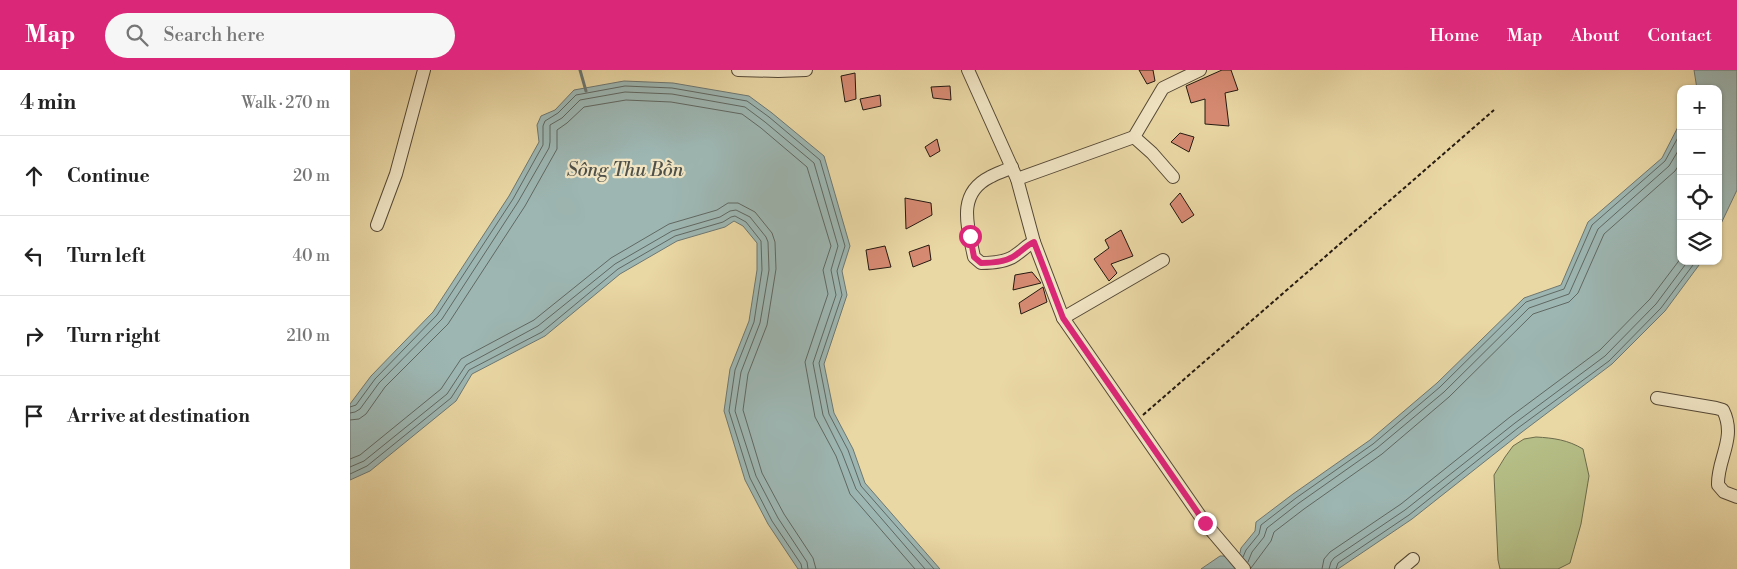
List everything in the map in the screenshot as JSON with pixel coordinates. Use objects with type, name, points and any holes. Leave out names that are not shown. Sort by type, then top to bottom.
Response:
[{"type":"street","points":[[377,225],[396,174],[424,70]]},
{"type":"street","points":[[738,70],[806,70]]},
{"type":"street","points":[[968,70],[1018,179],[1034,242],[1063,318],[1205,523],[1244,569]]},
{"type":"street","points":[[1018,179],[1134,137],[1163,88],[1200,70]]},
{"type":"street","points":[[1134,137],[1173,177]]},
{"type":"street","points":[[1012,167],[990,177],[969,197],[967,214],[974,257],[981,263],[1000,261],[1016,256],[1034,242]]},
{"type":"street","points":[[1063,318],[1163,260]]},
{"type":"street","points":[[1657,398],[1722,410],[1728,426],[1729,441],[1718,485],[1724,492],[1737,496]]},
{"type":"street","points":[[1401,569],[1413,559]]},
{"type":"path","points":[[1135,422],[1494,110]]},
{"type":"green space","points":[[1536,437],[1561,440],[1583,449],[1589,476],[1581,524],[1570,563],[1558,569],[1500,569],[1494,475],[1513,446],[1524,439]]},
{"type":"water","points":[[1694,70],[1737,70],[1737,190],[1722,222],[1722,85],[1696,85]]},
{"type":"water","name":"Sông Thu Bồn","points":[[624,81],[673,83],[749,96],[824,156],[850,246],[842,271],[847,295],[824,364],[834,413],[853,449],[865,483],[940,569],[798,569],[768,524],[745,480],[724,411],[730,369],[749,321],[757,270],[757,243],[743,226],[734,221],[725,227],[677,241],[620,274],[545,336],[472,374],[456,401],[370,471],[350,480],[350,404],[371,376],[433,312],[509,196],[539,142],[537,125],[541,116],[555,110],[574,90]]},
{"type":"water","points":[[1677,129],[1677,265],[1699,265],[1665,311],[1612,364],[1412,519],[1338,569],[1201,569],[1220,556],[1236,556],[1240,553],[1241,548],[1255,531],[1256,522],[1370,440],[1437,383],[1524,298],[1561,285],[1588,222],[1662,158]]},
{"type":"building","points":[[1139,70],[1153,70],[1155,81],[1147,84]]},
{"type":"building","points":[[1222,70],[1231,70],[1238,90],[1225,93],[1229,126],[1205,124],[1205,99],[1191,103],[1186,86]]},
{"type":"building","points":[[855,73],[856,99],[845,102],[841,76]]},
{"type":"building","points":[[950,86],[951,100],[933,98],[931,87]]},
{"type":"building","points":[[880,95],[881,106],[863,110],[860,99]]},
{"type":"building","points":[[1180,133],[1194,137],[1189,152],[1171,142]]},
{"type":"building","points":[[937,139],[940,151],[930,157],[925,147]]},
{"type":"building","points":[[1180,193],[1194,215],[1182,223],[1170,204]]},
{"type":"building","points":[[905,198],[931,203],[932,215],[906,229]]},
{"type":"building","points":[[1121,230],[1133,256],[1111,264],[1117,273],[1109,281],[1094,259],[1109,248],[1105,240]]},
{"type":"building","points":[[929,245],[931,260],[913,267],[909,252]]},
{"type":"building","points":[[885,246],[891,267],[869,270],[866,250]]},
{"type":"building","points":[[1032,272],[1041,283],[1013,290],[1015,275]]},
{"type":"building","points":[[1043,287],[1047,302],[1021,314],[1019,303]]},
{"type":"waterway","points":[[580,70],[586,91]]},
{"type":"route","points":[[970,236],[974,257],[981,263],[1000,261],[1016,256],[1027,245],[1034,242],[1063,318],[1205,523]]}]
